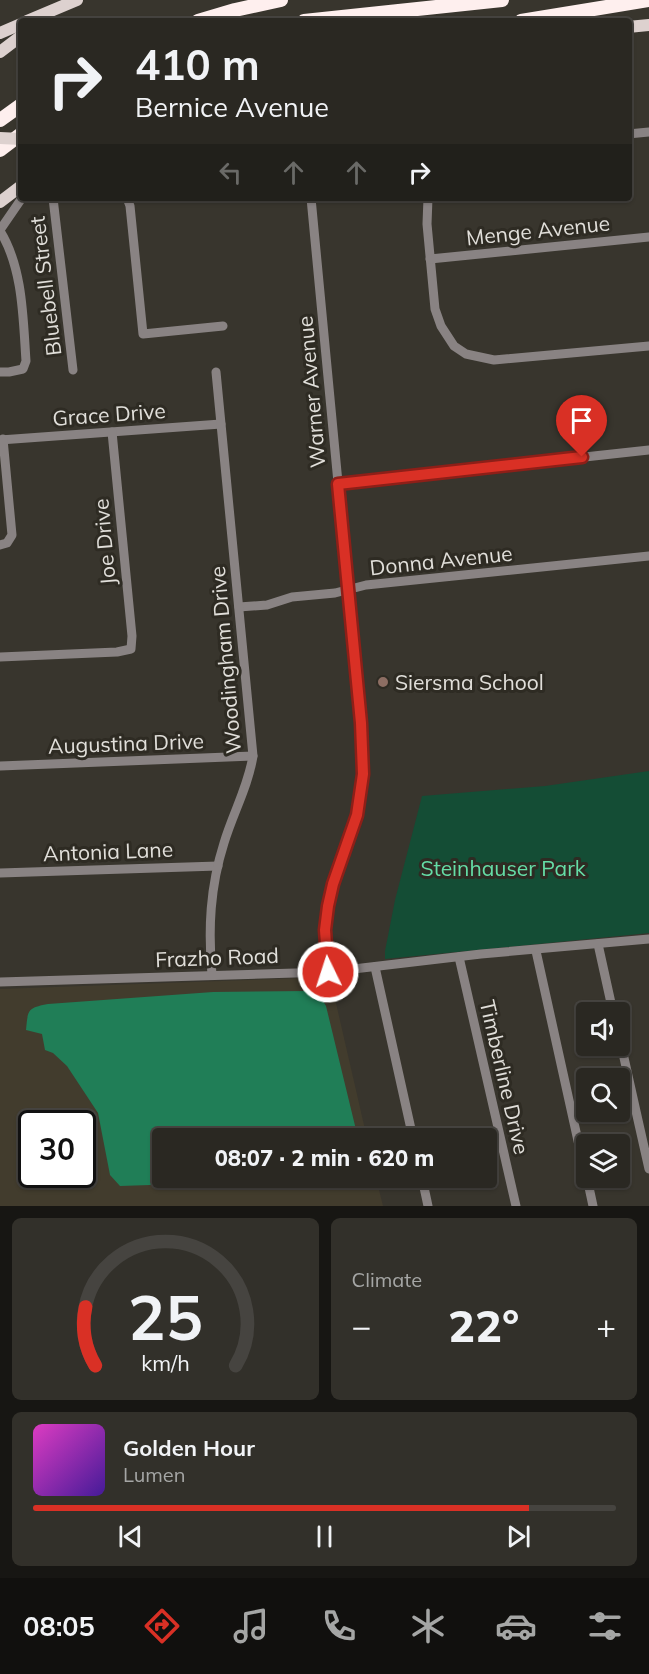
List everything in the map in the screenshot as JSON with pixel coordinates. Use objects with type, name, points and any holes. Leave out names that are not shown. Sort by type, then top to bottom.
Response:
[{"type":"highway","points":[[208,18],[281,0]]},
{"type":"highway","points":[[332,18],[502,0]]},
{"type":"highway","points":[[539,18],[649,0]]},
{"type":"highway","points":[[0,120],[18,107]]},
{"type":"highway","points":[[0,150],[18,136]]},
{"type":"main road","points":[[34,18],[71,1]]},
{"type":"main road","points":[[49,18],[71,1]]},
{"type":"main road","points":[[0,33],[18,25]]},
{"type":"main road","points":[[632,27],[649,25]]},
{"type":"main road","points":[[0,52],[18,38]]},
{"type":"main road","points":[[0,138],[18,139]]},
{"type":"main road","points":[[0,202],[18,188]]},
{"type":"street","points":[[632,134],[649,132]]},
{"type":"street","points":[[1,372],[23,369],[26,361],[17,275],[8,244],[0,230],[20,201]]},
{"type":"street","name":"Bluebell Street","points":[[53,201],[73,370]]},
{"type":"street","points":[[128,201],[142,334],[223,326]]},
{"type":"street","name":"Warner Avenue","points":[[311,201],[363,746],[363,788],[354,828],[333,884],[328,906],[325,930],[328,972]]},
{"type":"street","points":[[428,201],[427,217],[435,309],[441,326],[454,346],[466,354],[494,360],[649,346]]},
{"type":"street","name":"Menge Avenue","points":[[430,260],[649,237]]},
{"type":"street","name":"Woodingham Drive","points":[[212,975],[210,921],[212,895],[218,866],[245,791],[253,756],[216,372]]},
{"type":"street","name":"Grace Drive","points":[[1,439],[221,424]]},
{"type":"street","name":"Joe Drive","points":[[0,657],[117,652],[131,649],[132,636],[112,432]]},
{"type":"street","points":[[1,439],[12,530],[12,535],[3,544]]},
{"type":"street","points":[[338,484],[649,450]]},
{"type":"street","name":"Donna Avenue","points":[[239,607],[267,605],[292,597],[335,593],[366,585],[649,556]]},
{"type":"street","name":"Augustina Drive","points":[[0,766],[253,756]]},
{"type":"street","name":"Antonia Lane","points":[[0,873],[218,866]]},
{"type":"street","name":"Frazho Road","points":[[0,982],[328,972],[649,939]]},
{"type":"street","points":[[598,944],[611,1002]]},
{"type":"street","points":[[536,951],[577,1134]]},
{"type":"street","name":"Timberline Drive","points":[[459,957],[516,1206]]},
{"type":"street","points":[[375,967],[411,1128]]},
{"type":"street","points":[[624,1056],[649,1169]]},
{"type":"street","points":[[424,1188],[428,1206]]},
{"type":"street","points":[[589,1188],[593,1206]]},
{"type":"shaded area","points":[[330,977],[365,1128],[152,1128],[152,1188],[378,1188],[383,1206],[0,1206],[0,989]]},
{"type":"green space","name":"Steinhauser Park","points":[[649,771],[649,933],[385,959],[395,900],[422,796],[545,786]]},
{"type":"green space","points":[[309,991],[319,994],[326,1006],[356,1128],[152,1128],[152,1185],[120,1186],[110,1175],[98,1113],[67,1066],[53,1053],[45,1050],[42,1034],[26,1030],[30,1011],[48,1004],[213,992]]},
{"type":"place","name":"Siersma School","points":[[383,682]]},
{"type":"route","points":[[328,972],[325,930],[330,894],[354,828],[363,788],[363,746],[338,484],[582,457]]}]
